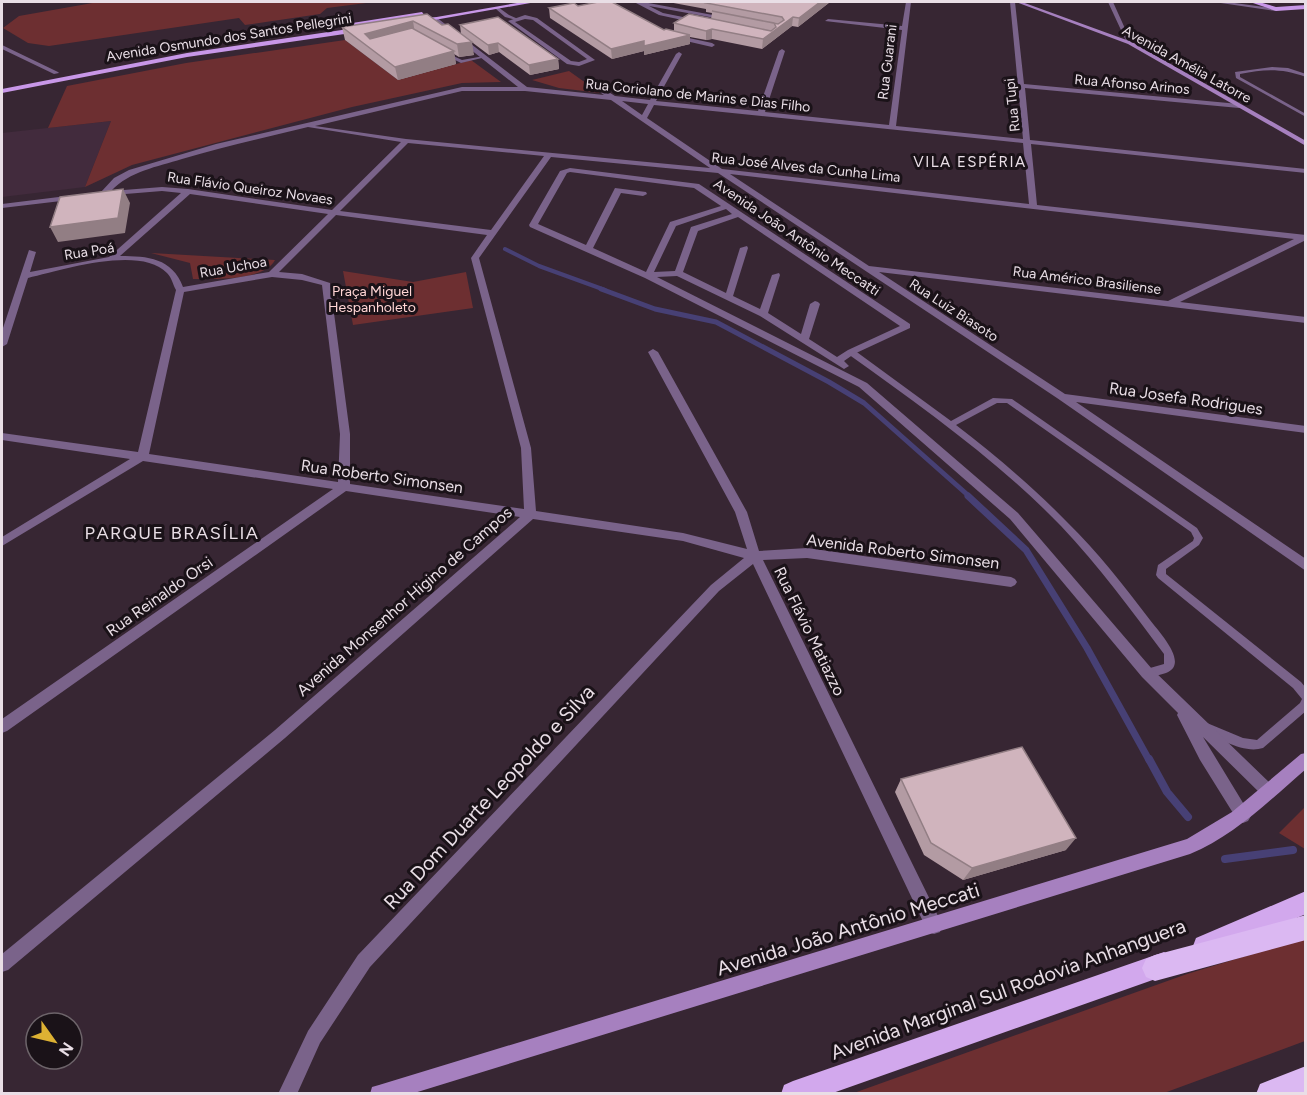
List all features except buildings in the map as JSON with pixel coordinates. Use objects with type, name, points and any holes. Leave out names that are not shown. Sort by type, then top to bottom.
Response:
[{"type":"highway","name":"Avenida Marginal Sul Rodovia Anhanguera","points":[[793,1094],[1155,968],[1305,902]]},
{"type":"highway","points":[[1155,968],[1305,927]]},
{"type":"highway","points":[[1270,1094],[1305,1080]]},
{"type":"main road","name":"Avenida Osmundo dos Santos Pellegrini","points":[[2,84],[168,52],[332,27],[533,2]]},
{"type":"main road","name":"Avenida Amélia Latorre","points":[[1018,2],[1130,43],[1305,144]]},
{"type":"main road","points":[[1252,2],[1276,9],[1303,9]]},
{"type":"main road","name":"Avenida Osmundo dos Santos Pellegrini","points":[[2,92],[187,55],[434,18],[500,5]]},
{"type":"main road","points":[[305,37],[307,33],[332,27]]},
{"type":"main road","points":[[43,83],[59,77],[56,73]]},
{"type":"main road","name":"Avenida João Antônio Meccati","points":[[379,1094],[1190,846],[1243,816],[1305,759]]},
{"type":"street","points":[[636,2],[732,20]]},
{"type":"street","points":[[636,2],[661,14],[705,23]]},
{"type":"street","name":"Rua Guarani","points":[[892,126],[908,2]]},
{"type":"street","name":"Rua Tupi","points":[[1013,2],[1034,206]]},
{"type":"street","points":[[1110,2],[1130,43]]},
{"type":"street","points":[[1216,2],[1276,9]]},
{"type":"street","points":[[434,18],[525,89]]},
{"type":"street","points":[[535,18],[592,60],[579,64],[569,63],[511,21],[516,19],[535,18]]},
{"type":"street","points":[[828,21],[903,28]]},
{"type":"street","points":[[670,36],[712,45]]},
{"type":"street","points":[[2,47],[56,73]]},
{"type":"street","points":[[761,114],[782,51]]},
{"type":"street","points":[[643,119],[679,54]]},
{"type":"street","name":"Rua Luiz Biasoto","points":[[586,80],[1062,396],[1305,566]]},
{"type":"street","name":"Rua Afonso Arinos","points":[[1022,86],[1239,106]]},
{"type":"street","name":"Rua Coriolano de Marins e Dias Filho","points":[[104,194],[117,180],[148,166],[462,89],[525,89],[1305,171]]},
{"type":"street","name":"Rua José Alves da Cunha Lima","points":[[304,126],[406,141],[720,171],[1305,238]]},
{"type":"street","points":[[272,274],[331,212],[406,141]]},
{"type":"street","name":"Avenida Monsenhor Higino de Campos","points":[[2,964],[280,734],[530,514],[526,448],[475,258],[549,154]]},
{"type":"street","name":"Avenida João Antônio Meccatti","points":[[838,361],[850,352],[907,326],[696,186],[564,171],[533,225],[648,276],[863,385]]},
{"type":"street","name":"Rua Flávio Queiroz Novaes","points":[[93,195],[162,189],[188,191],[494,233]]},
{"type":"street","points":[[588,250],[618,190],[643,194]]},
{"type":"street","points":[[111,259],[188,191]]},
{"type":"street","points":[[2,206],[82,196]]},
{"type":"street","points":[[648,276],[673,224],[728,206]]},
{"type":"street","points":[[739,214],[694,229],[678,273],[763,314],[838,361],[1014,516],[1147,673],[1269,792]]},
{"type":"street","points":[[1170,303],[1305,238]]},
{"type":"street","points":[[729,297],[744,248]]},
{"type":"street","points":[[2,344],[32,252]]},
{"type":"street","name":"Rua Poá","points":[[24,276],[111,259],[140,259],[168,269],[180,290]]},
{"type":"street","name":"Rua Américo Brasiliense","points":[[866,268],[1305,321]]},
{"type":"street","name":"Avenida João Antônio Meccatti","points":[[648,276],[678,273]]},
{"type":"street","name":"Rua Uchoa","points":[[180,290],[272,274],[302,277],[326,283],[345,434],[344,487]]},
{"type":"street","points":[[763,314],[776,275]]},
{"type":"street","points":[[2,542],[143,456],[180,290]]},
{"type":"street","points":[[804,340],[815,304]]},
{"type":"street","name":"Rua Flávio Matiazzo","points":[[653,352],[741,512],[755,556],[934,926]]},
{"type":"street","name":"Rua Josefa Rodrigues","points":[[1062,396],[1305,430]]},
{"type":"street","name":"Rua Roberto Simonsen","points":[[2,436],[683,537],[755,556]]},
{"type":"street","name":"Rua Reinaldo Orsi","points":[[2,726],[344,487]]},
{"type":"street","name":"Avenida Roberto Simonsen","points":[[755,556],[807,553],[1011,582]]},
{"type":"street","name":"Rua Dom Duarte Leopoldo e Silva","points":[[287,1094],[314,1037],[364,961],[715,588],[755,556]]},
{"type":"street","points":[[1178,703],[1205,755],[1243,816]]},
{"type":"lane","points":[[500,5],[507,16],[516,19]]},
{"type":"lane","points":[[440,50],[461,62],[484,57]]},
{"type":"lane","points":[[1305,76],[1288,69],[1273,67],[1237,73],[1238,78],[1305,116]]},
{"type":"lane","points":[[850,352],[952,424],[1037,498],[1098,561],[1169,653],[1169,666],[1147,673]]},
{"type":"lane","points":[[952,424],[996,400],[1009,401],[1194,530],[1199,538],[1196,543],[1161,567],[1161,575],[1297,685],[1304,692],[1305,699],[1304,706],[1259,745],[1242,743],[1200,725]]},
{"type":"shaded area","points":[[111,121],[85,187],[2,197],[2,133]]},
{"type":"green space","points":[[98,2],[374,2],[327,8],[320,14],[245,25],[239,18],[49,46],[28,43],[3,28],[19,16]]},
{"type":"green space","points":[[345,40],[398,80],[471,60],[501,82],[462,83],[352,107],[132,165],[85,187],[111,121],[48,128],[67,86],[186,63]]},
{"type":"green space","points":[[569,71],[600,93],[559,88],[532,80]]},
{"type":"green space","points":[[151,253],[275,260],[269,267],[250,275],[225,279],[193,279],[190,263]]},
{"type":"green space","name":"Praça Miguel Hespanholeto","points":[[343,271],[413,282],[466,272],[473,308],[353,325]]},
{"type":"green space","points":[[1305,807],[1305,849],[1279,833]]},
{"type":"green space","points":[[1305,938],[1305,1041],[1164,1093],[851,1094],[1187,974]]},
{"type":"waterway","points":[[505,249],[539,266],[605,290]]},
{"type":"waterway","points":[[601,289],[655,309],[716,322],[829,382],[864,403],[970,497]]},
{"type":"waterway","points":[[968,496],[1026,550],[1087,648],[1149,760]]},
{"type":"waterway","points":[[1149,759],[1167,792],[1188,817]]},
{"type":"waterway","points":[[1225,859],[1293,850]]},
{"type":"district","name":"VILA ESPÉRIA","points":[[970,162]]},
{"type":"district","name":"PARQUE BRASÍLIA","points":[[172,533]]}]
